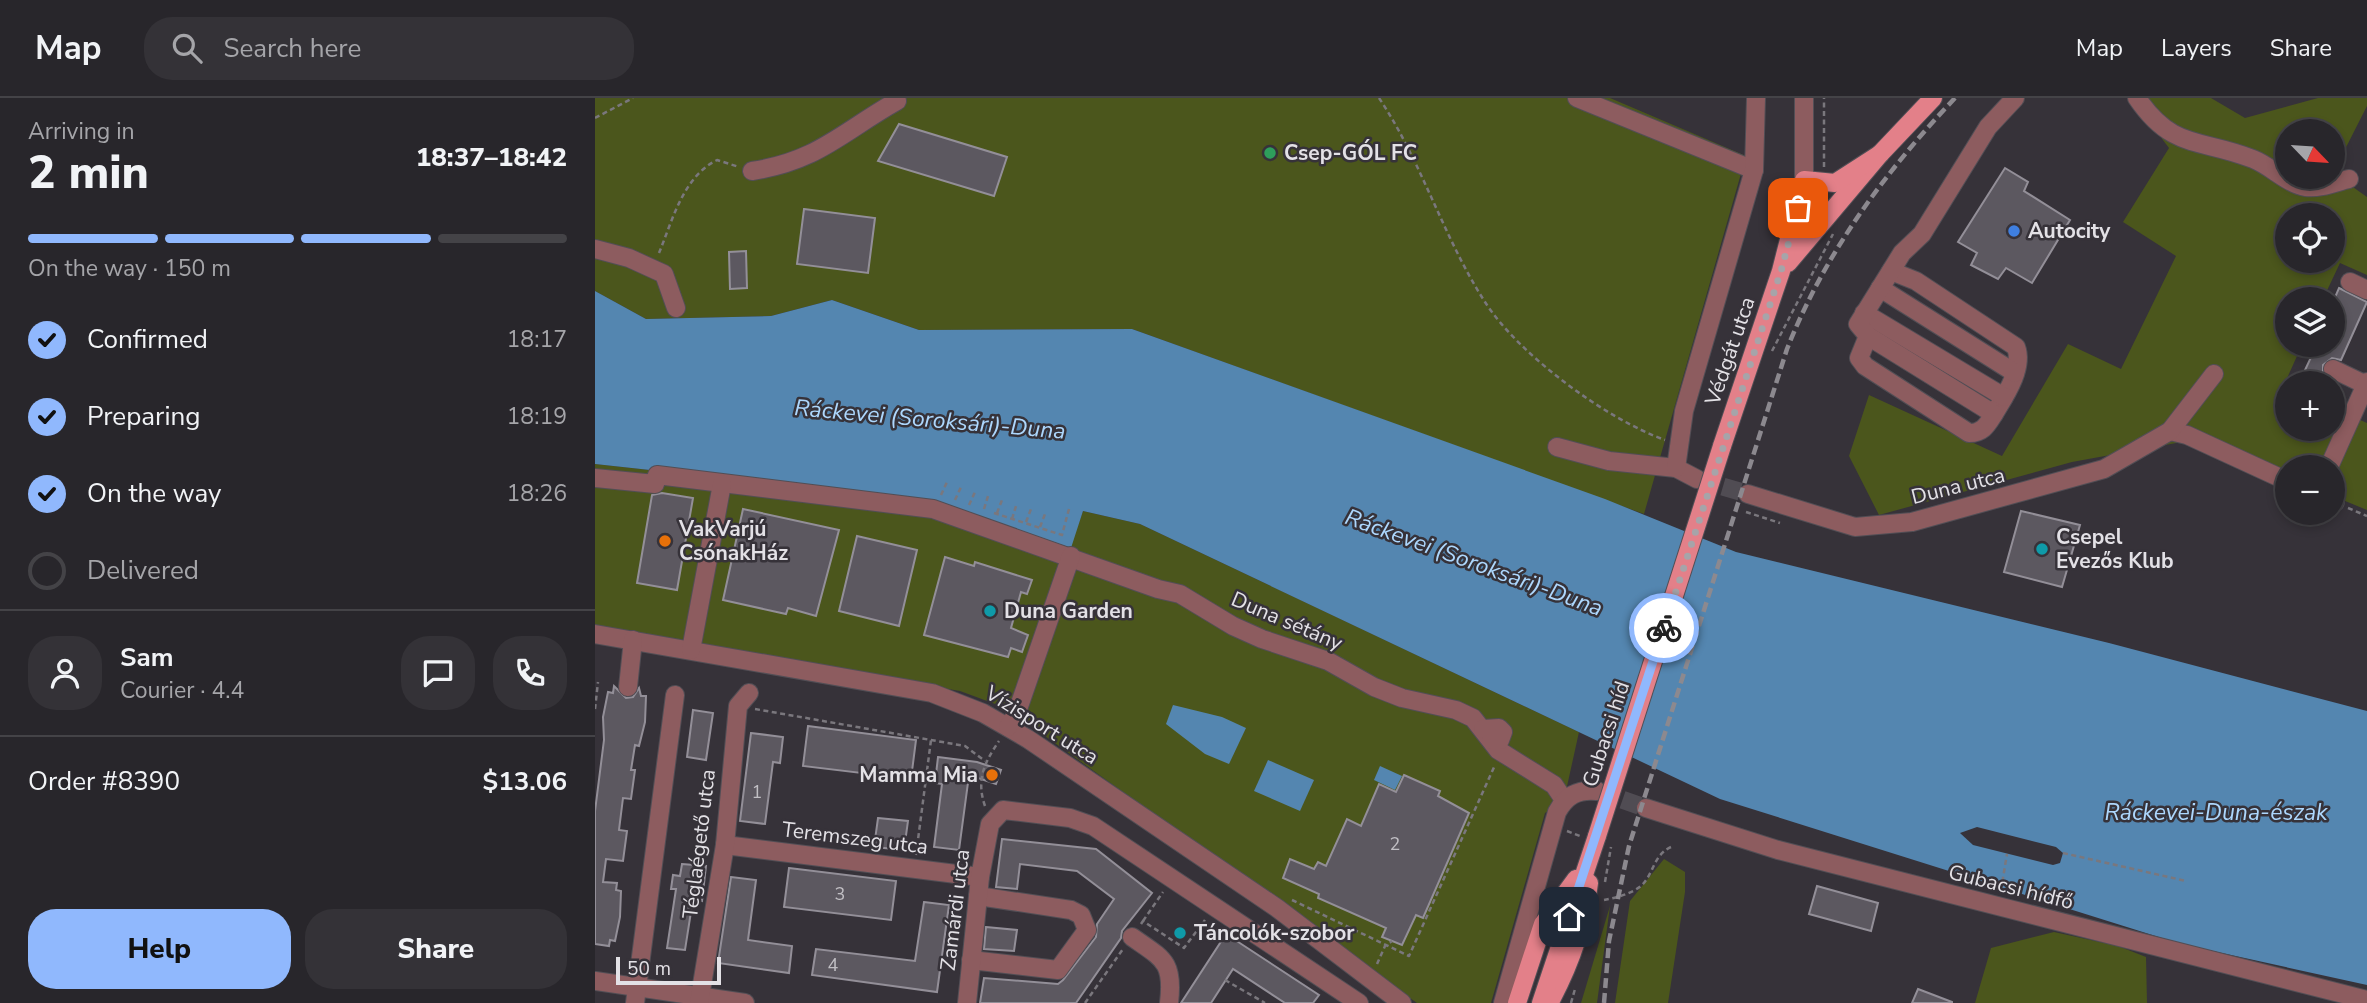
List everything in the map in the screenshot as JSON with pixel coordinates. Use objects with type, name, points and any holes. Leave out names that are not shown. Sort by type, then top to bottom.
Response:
[{"type":"main road","name":"Védgát utca","points":[[1781,271],[1880,154],[1933,98]]},
{"type":"main road","name":"Védgát utca","points":[[1723,446],[1781,271],[1804,180],[1835,183],[1880,154]]},
{"type":"main road","name":"Gubacsi híd","points":[[1595,842],[1723,446]]},
{"type":"main road","points":[[1558,1003],[1586,912],[1595,842]]},
{"type":"main road","points":[[1517,1003],[1543,925],[1574,881],[1595,842]]},
{"type":"main road","points":[[1541,1003],[1595,842]]},
{"type":"main road","points":[[1550,1003],[1573,958]]},
{"type":"street","points":[[1577,98],[1753,170]]},
{"type":"street","points":[[1676,468],[1684,411],[1753,170],[1756,98]]},
{"type":"street","points":[[1804,98],[1804,180]]},
{"type":"street","points":[[1994,414],[1868,337],[1858,324],[1902,253],[1922,234],[1988,127],[2015,98]]},
{"type":"street","points":[[2137,98],[2151,119],[2173,134],[2256,160],[2304,187],[2316,187],[2349,179]]},
{"type":"street","points":[[885,124],[897,99]]},
{"type":"street","points":[[752,171],[786,166],[815,154],[897,99]]},
{"type":"street","points":[[595,249],[628,258],[664,274],[676,307]]},
{"type":"street","points":[[1868,337],[1860,358],[1865,366],[1969,433],[1977,433],[1986,428],[2015,373],[2019,354],[2016,347],[1916,281],[1891,271]]},
{"type":"street","points":[[2350,282],[2367,290]]},
{"type":"street","points":[[1880,288],[2015,373]]},
{"type":"street","points":[[1864,313],[2004,397]]},
{"type":"street","points":[[2333,369],[2366,384],[2334,455]]},
{"type":"street","name":"Duna utca","points":[[1747,503],[1855,527],[1912,522],[2104,469],[2170,431],[2214,374]]},
{"type":"street","points":[[2170,431],[2187,435],[2275,475]]},
{"type":"street","points":[[1557,447],[1609,461],[1676,468],[1697,479]]},
{"type":"street","name":"Duna sétány","points":[[595,478],[655,484],[657,475],[933,509],[1158,589],[1180,594],[1262,639],[1328,661],[1402,698],[1456,710],[1473,718],[1493,743],[1554,785],[1564,800]]},
{"type":"street","points":[[691,650],[722,484]]},
{"type":"street","points":[[1009,727],[1016,715],[1071,556]]},
{"type":"street","name":"Vízisport utca","points":[[595,634],[932,693],[955,700],[1009,727],[1277,908],[1402,1003]]},
{"type":"street","points":[[628,687],[633,640]]},
{"type":"street","points":[[636,996],[675,695]]},
{"type":"street","name":"Téglaégető utca","points":[[699,1000],[725,845],[743,700]]},
{"type":"street","points":[[1503,1003],[1557,812],[1564,800],[1584,790],[1597,791]]},
{"type":"street","name":"Gubacsi hídfő","points":[[1646,807],[1778,850],[2367,1000]]},
{"type":"street","points":[[990,824],[1003,810],[1070,818],[1093,826],[1338,997],[1359,1003]]},
{"type":"street","name":"Zamárdi utca","points":[[967,1003],[980,877],[990,824]]},
{"type":"street","name":"Teremszeg utca","points":[[725,845],[980,877]]},
{"type":"street","points":[[971,960],[1058,970],[1087,930],[1081,915],[1071,910],[978,897]]},
{"type":"street","points":[[1132,937],[1167,961],[1170,969],[1169,1003]]},
{"type":"street","points":[[595,981],[636,996],[745,1003]]},
{"type":"path","points":[[595,118],[633,98]]},
{"type":"path","points":[[1379,98],[1408,145],[1485,302],[1511,336],[1577,391],[1647,433],[1678,444]]},
{"type":"path","points":[[653,268],[681,201],[700,168],[717,160],[752,171]]},
{"type":"path","points":[[947,482],[941,495],[1062,535],[1069,509]]},
{"type":"path","points":[[955,500],[961,487]]},
{"type":"path","points":[[969,505],[975,492]]},
{"type":"path","points":[[983,509],[988,496]]},
{"type":"path","points":[[997,513],[1002,500]]},
{"type":"path","points":[[1747,503],[1780,523]]},
{"type":"path","points":[[2345,507],[2367,516]]},
{"type":"path","points":[[1025,523],[1031,509]]},
{"type":"path","points":[[1040,527],[1045,514]]},
{"type":"path","points":[[595,709],[599,682]]},
{"type":"path","points":[[743,700],[965,746],[985,761]]},
{"type":"path","points":[[915,868],[931,740]]},
{"type":"path","points":[[1277,908],[1293,899],[1409,956],[1493,743]]},
{"type":"path","points":[[990,824],[979,788],[985,761],[992,751]]},
{"type":"path","points":[[1601,900],[1618,897],[1641,886],[1661,852],[1671,847]]},
{"type":"path","points":[[2063,853],[2186,881]]},
{"type":"path","points":[[1997,907],[2007,854]]},
{"type":"path","points":[[1143,921],[1158,899]]},
{"type":"path","points":[[1184,948],[1207,917]]},
{"type":"path","points":[[1370,979],[1385,946],[1392,941]]},
{"type":"path","points":[[1085,1003],[1120,953]]},
{"type":"path","points":[[1225,980],[1265,1003]]},
{"type":"green space","points":[[595,98],[1610,98],[1746,156],[1644,514],[1132,329],[919,330],[832,300],[771,316],[646,319],[595,291]]},
{"type":"green space","points":[[2131,98],[2211,98],[2245,118],[2318,98],[2367,98],[2367,106],[2345,149],[2345,119],[2275,119],[2275,189],[2345,189],[2345,181],[2367,197],[2367,275],[2345,265],[2345,203],[2275,203],[2275,273],[2335,273],[2329,287],[2275,287],[2275,357],[2297,357],[2290,371],[2275,371],[2275,441],[2345,441],[2345,413],[2367,423],[2367,510],[2345,501],[2345,455],[2275,455],[2275,472],[2198,439],[2072,462],[1879,515],[1849,456],[1869,395],[2002,456],[2068,344],[2121,369],[2176,256],[2123,222],[2169,148]]},
{"type":"green space","points":[[595,464],[935,501],[1070,547],[1083,511],[1140,524],[1579,732],[1564,800],[1545,813],[1491,1003],[1417,1003],[1006,708],[960,691],[595,629]]},
{"type":"green space","points":[[1664,859],[1685,872],[1685,892],[1668,1003],[1615,1003],[1630,901]]},
{"type":"green space","points":[[1610,906],[1597,1003],[1581,1003]]},
{"type":"green space","points":[[2054,932],[2118,946],[2146,957],[2147,1003],[1975,1003],[1991,948]]},
{"type":"water","name":"Ráckevei-Duna-észak","points":[[595,291],[646,319],[771,316],[832,300],[919,330],[1132,329],[1605,499],[1736,552],[2109,643],[2367,711],[2367,985],[2181,944],[1720,799],[1140,524],[1083,511],[1071,548],[935,501],[595,464]]},
{"type":"water","points":[[1173,705],[1222,717],[1246,728],[1229,764],[1205,754],[1166,724]]},
{"type":"water","points":[[1268,760],[1314,780],[1300,811],[1254,791]]},
{"type":"water","points":[[1380,766],[1402,776],[1395,790],[1374,780]]},
{"type":"pier","points":[[1977,827],[2056,847],[2063,853],[2060,863],[2053,865],[1973,845],[1960,833]]},
{"type":"building","points":[[899,124],[1007,157],[994,196],[878,161]]},
{"type":"building","name":"Autocity","points":[[2005,168],[2028,182],[2024,191],[2070,220],[2032,283],[2006,268],[1998,279],[1971,265],[1977,253],[1958,242]]},
{"type":"building","points":[[804,209],[875,218],[868,273],[797,264]]},
{"type":"building","points":[[746,251],[747,288],[730,289],[729,252]]},
{"type":"building","points":[[2345,291],[2367,302],[2345,351]]},
{"type":"building","points":[[2311,357],[2342,357],[2341,360],[2332,358],[2323,365],[2323,371],[2305,371]]},
{"type":"building","name":"VakVarjú CsónakHáz","points":[[662,493],[693,498],[677,590],[637,583],[652,495]]},
{"type":"building","points":[[743,509],[839,530],[816,616],[788,608],[786,614],[723,600]]},
{"type":"building","name":"Csepel Evezős Klub","points":[[2021,511],[2080,525],[2062,587],[2004,572]]},
{"type":"building","points":[[857,536],[917,550],[899,626],[839,611]]},
{"type":"building","name":"Duna Garden","points":[[945,557],[974,566],[975,562],[1032,580],[1027,594],[1021,592],[1011,628],[1028,635],[1022,652],[1011,648],[1008,657],[924,635]]},
{"type":"building","points":[[614,686],[626,698],[633,697],[639,688],[641,696],[646,696],[645,722],[639,746],[635,745],[631,770],[635,770],[631,799],[623,798],[619,830],[627,831],[623,861],[606,859],[603,882],[617,883],[616,890],[621,891],[620,917],[615,941],[610,940],[609,946],[595,944],[595,811],[604,740],[603,717],[608,692],[613,693]]},
{"type":"building","points":[[693,710],[713,713],[706,760],[687,757]]},
{"type":"building","points":[[808,726],[916,740],[911,779],[803,766]]},
{"type":"building","points":[[751,733],[783,737],[780,763],[773,762],[765,824],[740,821]]},
{"type":"building","points":[[938,757],[977,762],[1001,770],[996,784],[969,775],[959,850],[934,847],[942,784],[935,783]]},
{"type":"building","points":[[1404,775],[1440,791],[1438,796],[1469,813],[1423,918],[1416,915],[1402,945],[1382,937],[1386,928],[1318,898],[1319,894],[1283,878],[1290,859],[1314,869],[1318,862],[1326,866],[1347,819],[1361,826],[1379,784],[1396,792]]},
{"type":"building","points":[[878,818],[908,821],[904,850],[874,847]]},
{"type":"building","points":[[1002,839],[1096,849],[1152,893],[1122,931],[1121,938],[1076,1003],[980,1003],[984,978],[1058,984],[1096,937],[1097,924],[1114,899],[1077,871],[1020,864],[1017,889],[996,887]]},
{"type":"building","points":[[682,864],[706,866],[702,901],[693,899],[685,950],[667,948],[676,889],[671,889],[673,875],[680,876]]},
{"type":"building","points":[[789,868],[896,881],[891,920],[784,907]]},
{"type":"building","points":[[731,877],[756,880],[748,940],[792,946],[789,973],[718,963]]},
{"type":"building","points":[[1817,886],[1878,903],[1871,931],[1809,914]]},
{"type":"building","points":[[924,902],[949,905],[937,992],[812,975],[816,949],[915,961]]},
{"type":"building","points":[[986,927],[1017,930],[1014,951],[984,949]]},
{"type":"building","points":[[1226,934],[1319,995],[1313,1003],[1285,1003],[1233,969],[1211,1003],[1181,1003]]},
{"type":"building","points":[[1918,989],[1952,1002],[1952,1003],[1912,1003]]},
{"type":"tunnel","points":[[1697,479],[1748,494]]},
{"type":"tunnel","points":[[1597,791],[1646,808]]},
{"type":"railway","points":[[1604,1003],[1609,941],[1629,846],[1787,349],[1802,314],[1838,247],[1904,155],[1955,98]]},
{"type":"way so far","points":[[1664,628],[1781,271],[1798,208]]},
{"type":"place","name":"Csep-GÓL FC","points":[[1270,153]]},
{"type":"place","name":"Autocity","points":[[2014,231]]},
{"type":"place","name":"VakVarjú CsónakHáz","points":[[665,541]]},
{"type":"place","name":"Csepel Evezős Klub","points":[[2042,549]]},
{"type":"place","name":"Duna Garden","points":[[990,611]]},
{"type":"place","name":"Mamma Mia","points":[[992,775]]},
{"type":"place","name":"Táncolók-szobor","points":[[1180,933]]},
{"type":"route","points":[[1569,917],[1664,628]]},
{"type":"water label","name":"Ráckevei (Soroksári)-Duna","points":[[930,419]]},
{"type":"water label","name":"Ráckevei (Soroksári)-Duna","points":[[1474,562]]}]
